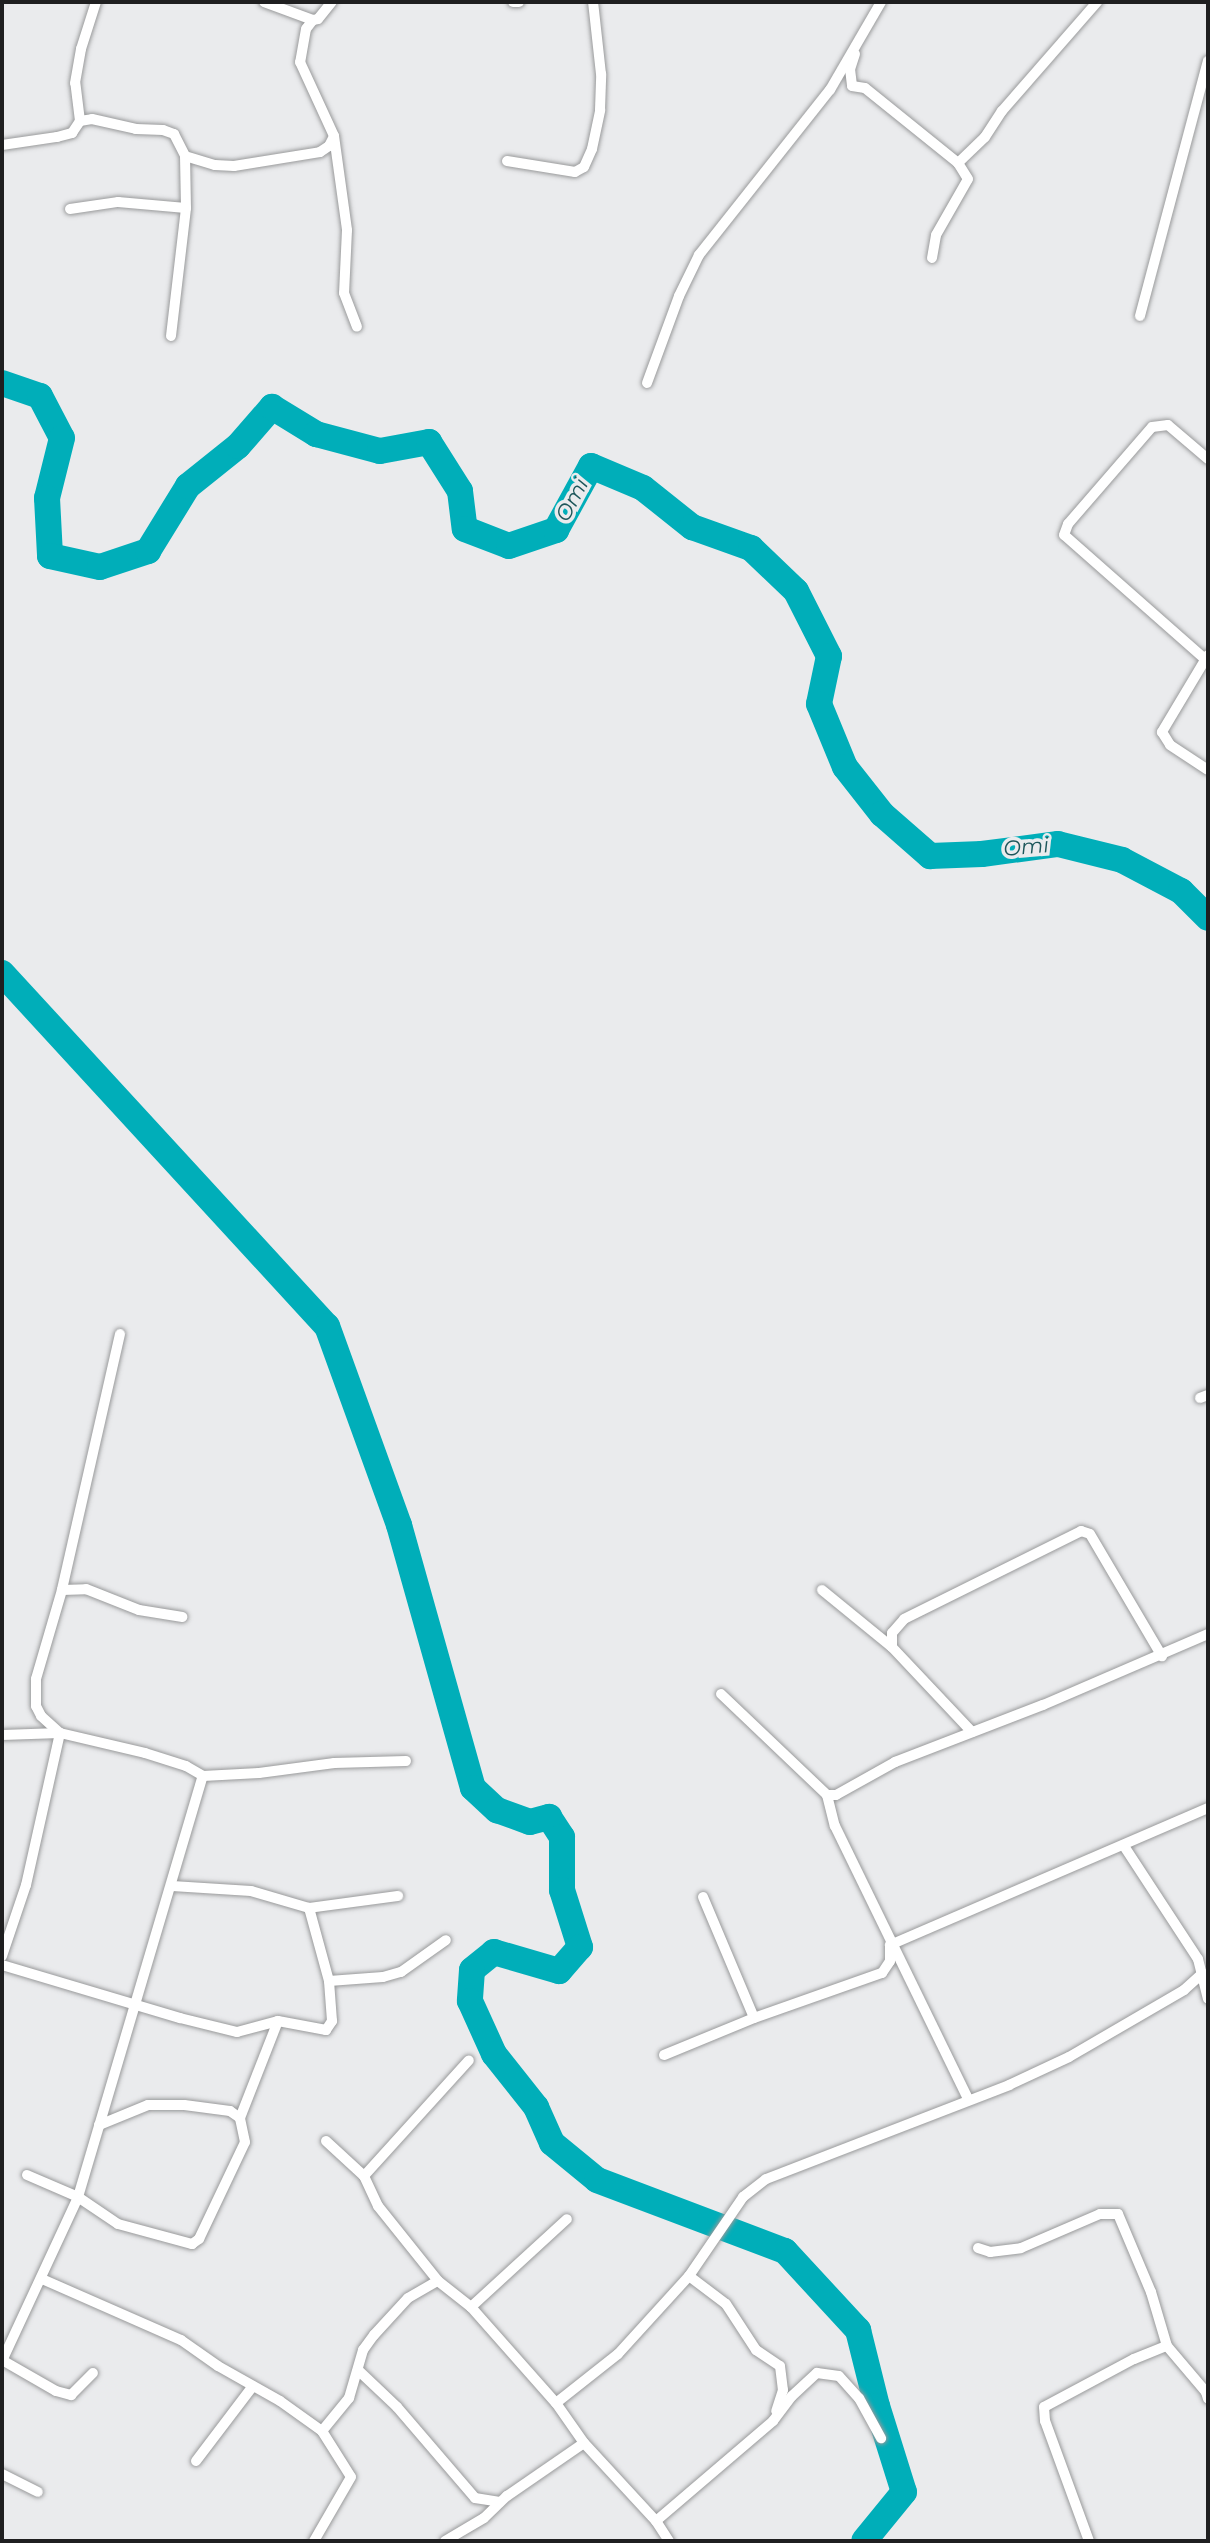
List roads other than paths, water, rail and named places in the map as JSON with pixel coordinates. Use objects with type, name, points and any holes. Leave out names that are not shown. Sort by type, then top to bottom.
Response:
[{"type":"street","points":[[2,145],[72,133],[80,121],[75,83],[81,49],[96,2]]},
{"type":"street","points":[[264,2],[313,20]]},
{"type":"street","points":[[332,2],[306,29],[300,62],[334,136],[347,230],[344,293],[357,327]]},
{"type":"street","points":[[513,2],[519,2]]},
{"type":"street","points":[[507,162],[575,172],[584,167],[592,149],[600,110],[601,74],[593,2]]},
{"type":"street","points":[[866,2],[874,13]]},
{"type":"street","points":[[647,383],[679,296],[699,255],[830,90],[881,2]]},
{"type":"street","points":[[958,163],[985,137],[1002,111],[1097,2]]},
{"type":"street","points":[[860,35],[850,69],[852,86],[865,88],[921,136],[958,163],[968,179],[936,235],[932,258]]},
{"type":"street","points":[[1140,316],[1208,61]]},
{"type":"street","points":[[80,121],[92,118],[136,129],[163,130],[174,134],[185,156],[186,208],[171,336]]},
{"type":"street","points":[[185,156],[215,166],[234,166],[320,152],[329,146],[334,136]]},
{"type":"street","points":[[70,209],[118,202],[186,208]]},
{"type":"street","points":[[1208,459],[1168,425],[1152,427],[1068,524],[1064,535],[1207,658],[1162,732],[1170,746],[1208,770]]},
{"type":"street","points":[[60,1733],[41,1716],[36,1706],[36,1678],[62,1590],[120,1334]]},
{"type":"street","points":[[892,1647],[892,1633],[904,1619],[1081,1531],[1090,1534],[1162,1656]]},
{"type":"street","points":[[62,1590],[86,1589],[139,1610],[182,1617]]},
{"type":"street","points":[[822,1590],[892,1647],[972,1732]]},
{"type":"street","points":[[827,1795],[836,1795],[895,1762],[1162,1656],[1208,1634]]},
{"type":"street","points":[[721,1694],[827,1795],[835,1826],[890,1945],[968,2099]]},
{"type":"street","points":[[2,1956],[26,1885],[60,1733]]},
{"type":"street","points":[[2,1735],[60,1733],[145,1753],[186,1766],[203,1776],[259,1773],[334,1763],[406,1761]]},
{"type":"street","points":[[93,2373],[71,2395],[56,2391],[2,2361],[43,2279],[78,2197],[203,1776]]},
{"type":"street","points":[[890,1945],[1208,1808]]},
{"type":"street","points":[[1124,1846],[1198,1959],[1208,1999]]},
{"type":"street","points":[[172,1886],[251,1891],[309,1908],[398,1896]]},
{"type":"street","points":[[703,1897],[754,2018]]},
{"type":"street","points":[[2,1965],[237,2032],[278,2021],[326,2030],[332,2021],[328,1981],[309,1908]]},
{"type":"street","points":[[328,1981],[383,1977],[401,1972],[446,1940]]},
{"type":"street","points":[[664,2055],[754,2018],[882,1973],[890,1961],[890,1945]]},
{"type":"street","points":[[556,2403],[618,2354],[689,2276],[743,2197],[766,2179],[1009,2085],[1069,2057],[1184,1990],[1203,1973]]},
{"type":"street","points":[[27,2175],[78,2197],[118,2224],[192,2244],[199,2239],[245,2142],[240,2118],[278,2021]]},
{"type":"street","points":[[364,2176],[469,2060]]},
{"type":"street","points":[[99,2125],[148,2105],[230,2111],[240,2118]]},
{"type":"street","points":[[326,2141],[364,2176],[378,2206],[438,2281],[471,2307],[556,2403],[584,2443],[656,2521],[668,2541]]},
{"type":"street","points":[[978,2248],[990,2252],[1021,2248],[1100,2214],[1118,2214],[1152,2292],[1167,2346],[1206,2392],[1208,2399]]},
{"type":"street","points":[[471,2307],[568,2220]]},
{"type":"street","points":[[689,2276],[726,2304],[756,2350],[780,2366],[783,2390],[773,2421]]},
{"type":"street","points":[[43,2279],[181,2340],[281,2401],[322,2431],[351,2477],[314,2541]]},
{"type":"street","points":[[322,2431],[349,2398],[363,2350],[374,2335],[408,2298],[438,2281]]},
{"type":"street","points":[[1089,2541],[1045,2421],[1044,2407],[1134,2359],[1167,2346]]},
{"type":"street","points":[[358,2370],[397,2407],[475,2498],[500,2502]]},
{"type":"street","points":[[656,2521],[773,2421],[792,2396],[817,2373],[838,2376],[859,2398],[881,2438]]},
{"type":"street","points":[[196,2461],[253,2386]]},
{"type":"street","points":[[445,2541],[484,2518],[500,2502],[584,2443]]},
{"type":"street","points":[[2,2474],[38,2492]]},
{"type":"waterway","name":"Omi","points":[[2,383],[40,396],[62,438],[47,498],[50,556],[100,567],[148,551],[188,486],[238,446],[272,407],[316,434],[380,451],[429,442],[460,491],[465,529],[509,546],[556,530],[591,466],[643,488],[692,527],[751,548],[796,591],[829,656],[819,704],[845,767],[882,814],[930,856],[982,854],[1058,844],[1122,860],[1181,891],[1208,918]]},
{"type":"waterway","points":[[2,973],[327,1326],[399,1525],[473,1788],[497,1810],[530,1822],[549,1817],[562,1837],[562,1890],[580,1947],[559,1971],[494,1952],[472,1970],[470,2001],[494,2054],[536,2107],[552,2143],[597,2180],[785,2251],[858,2330],[877,2406],[904,2492],[864,2541]]}]
